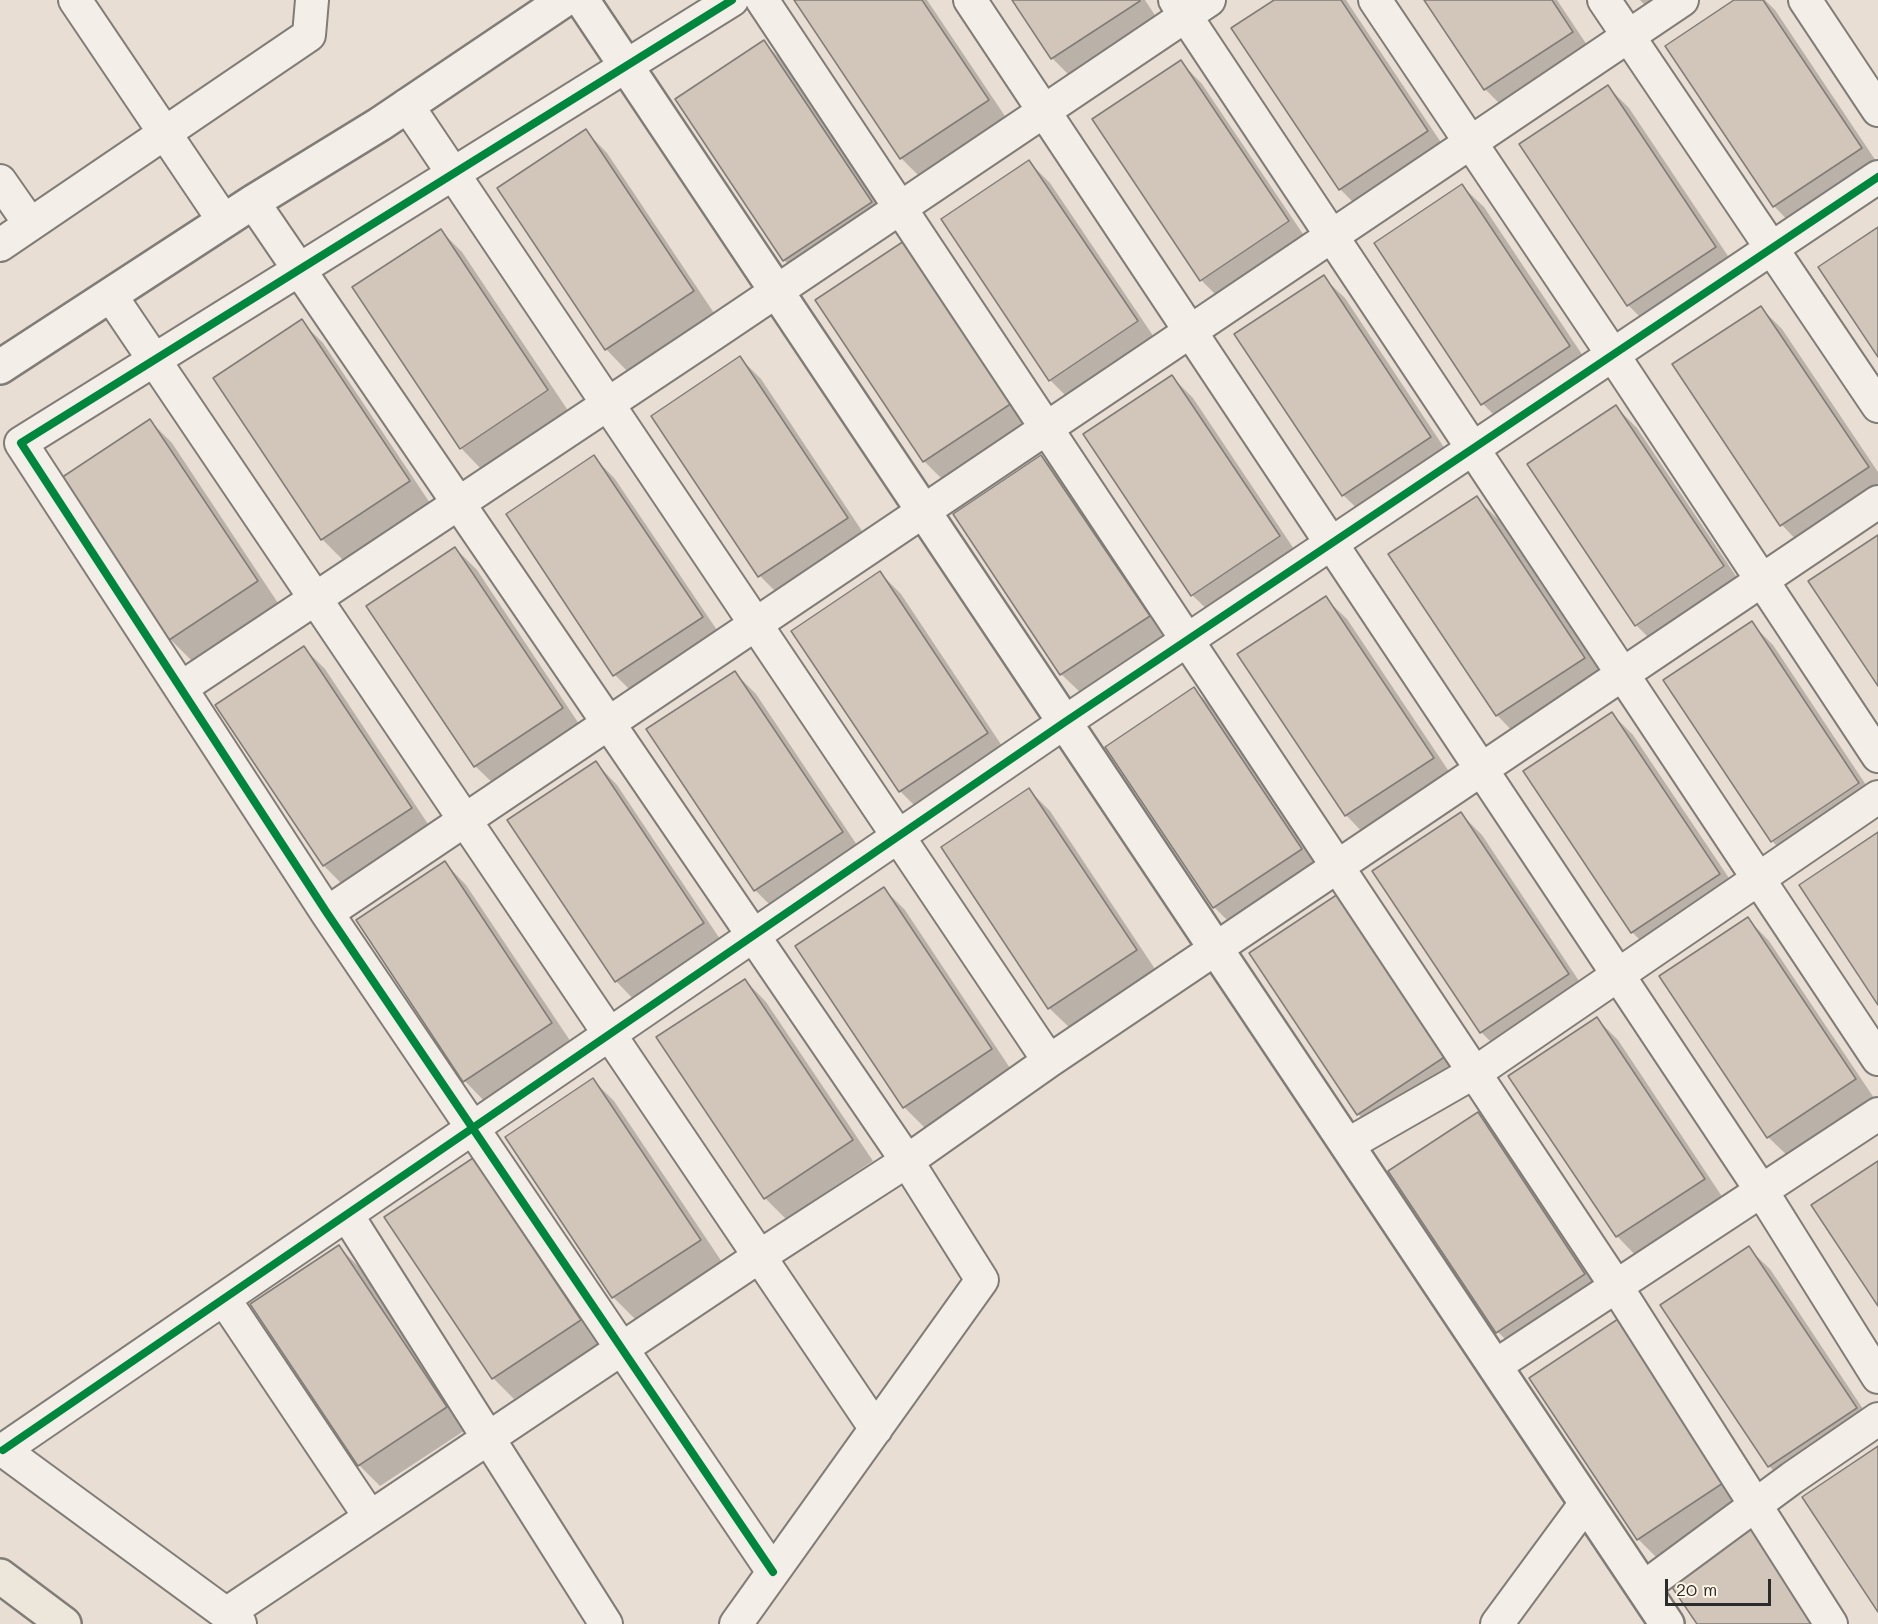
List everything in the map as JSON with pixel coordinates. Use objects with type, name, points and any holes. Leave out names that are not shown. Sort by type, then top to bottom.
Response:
[{"type":"main road","points":[[0,1576],[64,1624]]},
{"type":"street","points":[[75,0],[224,221]]},
{"type":"street","points":[[0,245],[309,35],[312,0]]},
{"type":"street","points":[[0,367],[407,105],[564,0]]},
{"type":"street","points":[[582,0],[1667,1624]]},
{"type":"street","points":[[732,0],[21,443],[327,913],[773,1572]]},
{"type":"street","points":[[762,0],[1616,1286],[1831,1624]]},
{"type":"street","points":[[970,0],[1761,1190],[1878,1377]]},
{"type":"street","points":[[1375,0],[1471,141],[1878,756]]},
{"type":"street","points":[[1604,0],[1878,406]]},
{"type":"street","points":[[327,913],[1682,0]]},
{"type":"street","points":[[1805,0],[1878,110]]},
{"type":"street","points":[[181,688],[1044,111],[1190,5],[1332,235],[1878,1059]]},
{"type":"street","points":[[407,105],[1049,1061]]},
{"type":"street","points":[[1878,177],[1065,722],[2,1451],[233,1619],[370,1517],[759,1256],[907,1161],[1049,1061],[1878,502]]},
{"type":"street","points":[[0,180],[30,224]]},
{"type":"street","points":[[253,202],[907,1161],[982,1280],[736,1624]]},
{"type":"street","points":[[111,296],[876,1430]]},
{"type":"street","points":[[1347,1145],[1474,1072],[1878,796]]},
{"type":"street","points":[[1495,1366],[1878,1114]]},
{"type":"street","points":[[347,1215],[606,1624]]},
{"type":"street","points":[[224,1299],[370,1517]]},
{"type":"street","points":[[1643,1587],[1755,1504],[1878,1419]]},
{"type":"street","points":[[1497,1624],[1586,1503]]},
{"type":"building","points":[[794,0],[922,0],[989,100],[900,159]]},
{"type":"building","points":[[1012,0],[1140,0],[1140,1],[1051,59]]},
{"type":"building","points":[[1274,0],[1341,0],[1428,131],[1339,190],[1231,28]]},
{"type":"building","points":[[1424,0],[1552,0],[1573,32],[1484,90]]},
{"type":"building","points":[[1734,0],[1763,0],[1862,148],[1773,207],[1665,46]]},
{"type":"building","points":[[764,40],[872,202],[783,261],[675,99]]},
{"type":"building","points":[[1181,60],[1289,221],[1200,281],[1092,119]]},
{"type":"building","points":[[1608,85],[1716,247],[1627,306],[1519,144]]},
{"type":"building","points":[[586,129],[694,291],[605,350],[497,188]]},
{"type":"building","points":[[1029,160],[1138,321],[1049,381],[941,219]]},
{"type":"building","points":[[1462,184],[1570,346],[1481,405],[1374,243]]},
{"type":"building","points":[[1878,227],[1878,357],[1818,267]]},
{"type":"building","points":[[441,229],[548,390],[460,449],[352,287]]},
{"type":"building","points":[[904,241],[1012,403],[923,462],[815,300]]},
{"type":"building","points":[[1324,275],[1431,437],[1342,496],[1234,334]]},
{"type":"building","points":[[1761,306],[1869,467],[1780,526],[1672,364]]},
{"type":"building","points":[[302,319],[410,481],[321,540],[213,378]]},
{"type":"building","points":[[740,356],[848,518],[758,577],[651,416]]},
{"type":"building","points":[[1172,375],[1280,536],[1191,596],[1083,434]]},
{"type":"building","points":[[1616,405],[1724,566],[1635,626],[1527,464]]},
{"type":"building","points":[[150,419],[258,581],[169,640],[61,478]]},
{"type":"building","points":[[594,455],[703,617],[613,676],[506,514]]},
{"type":"building","points":[[1041,455],[1150,616],[1060,675],[953,514]]},
{"type":"building","points":[[1477,496],[1585,658],[1496,716],[1388,554]]},
{"type":"building","points":[[1878,535],[1878,686],[1808,581]]},
{"type":"building","points":[[455,547],[563,708],[474,767],[366,606]]},
{"type":"building","points":[[880,571],[988,733],[899,792],[791,631]]},
{"type":"building","points":[[1326,596],[1434,758],[1345,816],[1237,654]]},
{"type":"building","points":[[1752,621],[1859,783],[1771,842],[1663,680]]},
{"type":"building","points":[[304,646],[412,808],[323,866],[215,705]]},
{"type":"building","points":[[735,671],[843,832],[754,891],[646,729]]},
{"type":"building","points":[[1194,687],[1302,849],[1213,908],[1105,747]]},
{"type":"building","points":[[1612,712],[1720,874],[1631,933],[1523,771]]},
{"type":"building","points":[[596,761],[704,923],[615,982],[507,820]]},
{"type":"building","points":[[1029,788],[1137,950],[1048,1009],[941,847]]},
{"type":"building","points":[[1461,812],[1569,974],[1480,1033],[1372,871]]},
{"type":"building","points":[[1878,832],[1878,1005],[1799,885]]},
{"type":"building","points":[[445,861],[552,1023],[463,1082],[356,920]]},
{"type":"building","points":[[884,887],[992,1049],[903,1108],[795,946]]},
{"type":"building","points":[[1338,894],[1446,1056],[1357,1115],[1249,953]]},
{"type":"building","points":[[1748,917],[1856,1079],[1767,1138],[1659,976]]},
{"type":"building","points":[[745,979],[853,1140],[764,1199],[656,1037]]},
{"type":"building","points":[[1597,1017],[1705,1179],[1616,1237],[1508,1076]]},
{"type":"building","points":[[593,1078],[701,1240],[612,1298],[505,1137]]},
{"type":"building","points":[[1478,1112],[1585,1274],[1496,1333],[1388,1171]]},
{"type":"building","points":[[473,1158],[581,1320],[492,1379],[384,1217]]},
{"type":"building","points":[[1878,1161],[1878,1306],[1811,1205]]},
{"type":"building","points":[[339,1245],[447,1407],[358,1466],[250,1304]]},
{"type":"building","points":[[1749,1246],[1857,1408],[1768,1467],[1660,1305]]},
{"type":"building","points":[[1618,1319],[1726,1481],[1637,1540],[1529,1378]]},
{"type":"building","points":[[1878,1446],[1878,1612],[1802,1497]]},
{"type":"building","points":[[1754,1518],[1825,1624],[1697,1624],[1665,1577]]},
{"type":"cycle path","points":[[732,0],[21,443],[327,913],[773,1572]]},
{"type":"cycle path","points":[[3,1450],[1065,722],[1878,177]]}]
